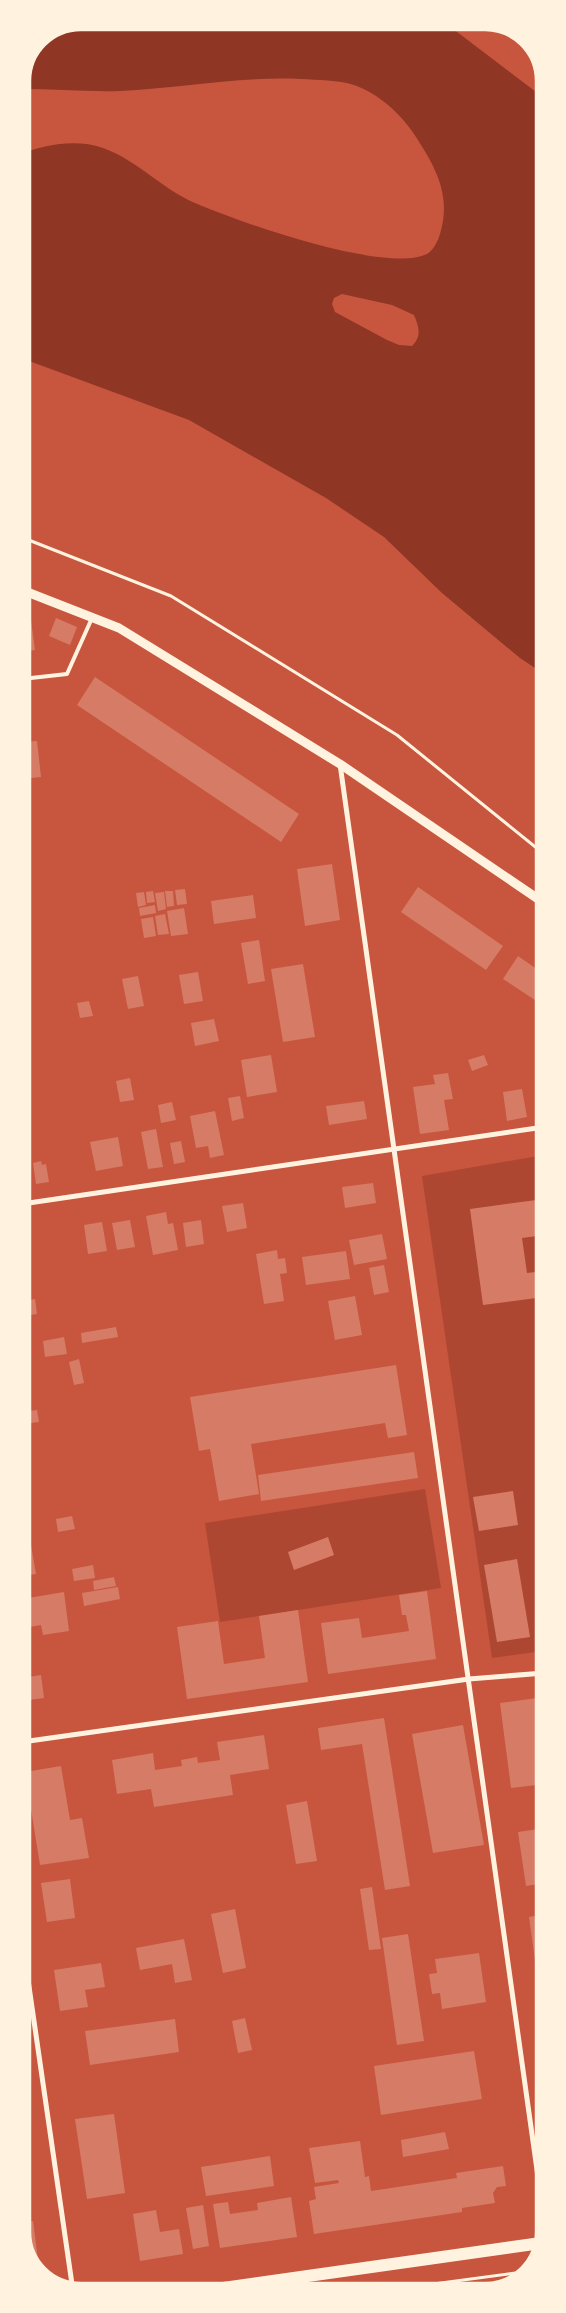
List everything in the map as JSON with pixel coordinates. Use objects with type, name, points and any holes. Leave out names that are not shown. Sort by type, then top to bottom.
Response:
[{"type":"main road","points":[[257,2283],[535,2243]]},
{"type":"street","points":[[30,593],[119,628],[340,764],[536,898]]},
{"type":"street","points":[[340,764],[536,2162]]},
{"type":"street","points":[[30,1203],[536,1129]]},
{"type":"street","points":[[30,1741],[469,1679],[536,1674]]},
{"type":"street","points":[[30,1993],[72,2282]]},
{"type":"lane","points":[[30,678],[68,674],[92,618]]},
{"type":"path","points":[[30,539],[171,596],[397,735],[536,848]]},
{"type":"path","points":[[441,2283],[515,2273]]},
{"type":"shaded area","points":[[81,30],[455,30],[536,92],[536,669],[520,658],[442,593],[384,537],[326,498],[189,420],[30,361],[30,151],[51,145],[72,143],[93,145],[115,153],[183,197],[244,222],[347,252],[379,257],[407,258],[429,253],[437,243],[443,220],[444,206],[443,194],[435,169],[408,126],[388,105],[372,94],[354,85],[328,80],[255,79],[143,90],[30,89],[31,71],[39,52],[52,39],[61,34]],"holes":[[[342,294],[392,305],[414,315],[419,331],[417,339],[412,346],[399,345],[335,312],[332,304],[334,298]]]},
{"type":"shaded area","points":[[536,1156],[536,1652],[492,1658],[422,1176]]},
{"type":"shaded area","points":[[425,1489],[441,1588],[220,1622],[205,1523]]},
{"type":"building","points":[[56,618],[77,627],[70,645],[49,636]]},
{"type":"building","points":[[30,620],[35,650],[30,651]]},
{"type":"building","points":[[95,677],[299,814],[281,842],[77,705]]},
{"type":"building","points":[[30,741],[37,741],[41,777],[30,778]]},
{"type":"building","points":[[332,864],[340,920],[305,926],[297,869]]},
{"type":"building","points":[[418,887],[503,946],[486,970],[401,912]]},
{"type":"building","points":[[185,889],[187,904],[177,905],[175,890]]},
{"type":"building","points":[[153,891],[155,902],[147,903],[146,892]]},
{"type":"building","points":[[165,891],[173,891],[174,906],[167,907]]},
{"type":"building","points":[[144,892],[146,905],[138,907],[136,893]]},
{"type":"building","points":[[164,892],[166,909],[158,911],[155,893]]},
{"type":"building","points":[[253,895],[256,918],[214,924],[211,901]]},
{"type":"building","points":[[155,905],[156,913],[140,916],[139,908]]},
{"type":"building","points":[[184,908],[188,934],[171,936],[167,911]]},
{"type":"building","points":[[165,914],[169,934],[158,935],[155,916]]},
{"type":"building","points":[[153,917],[156,936],[144,938],[141,919]]},
{"type":"building","points":[[259,940],[265,981],[248,984],[241,943]]},
{"type":"building","points":[[518,956],[536,968],[536,1001],[503,979]]},
{"type":"building","points":[[303,964],[315,1037],[283,1042],[271,969]]},
{"type":"building","points":[[198,972],[203,1001],[184,1004],[179,975]]},
{"type":"building","points":[[138,976],[144,1006],[128,1009],[122,979]]},
{"type":"building","points":[[89,1001],[93,1016],[80,1018],[77,1003]]},
{"type":"building","points":[[214,1019],[219,1041],[195,1046],[191,1023]]},
{"type":"building","points":[[271,1055],[277,1092],[247,1097],[241,1060]]},
{"type":"building","points":[[484,1055],[488,1065],[472,1071],[468,1060]]},
{"type":"building","points":[[448,1073],[453,1099],[444,1100],[449,1130],[420,1134],[413,1087],[435,1084],[433,1075]]},
{"type":"building","points":[[130,1078],[134,1100],[120,1102],[116,1081]]},
{"type":"building","points":[[522,1089],[527,1117],[507,1121],[503,1092]]},
{"type":"building","points":[[240,1096],[244,1118],[232,1121],[228,1098]]},
{"type":"building","points":[[364,1101],[367,1119],[329,1125],[326,1106]]},
{"type":"building","points":[[172,1102],[176,1120],[161,1123],[158,1105]]},
{"type":"building","points":[[215,1111],[224,1155],[210,1158],[208,1146],[196,1148],[190,1116]]},
{"type":"building","points":[[156,1129],[163,1167],[148,1169],[141,1132]]},
{"type":"building","points":[[118,1137],[123,1166],[96,1171],[90,1142]]},
{"type":"building","points":[[181,1141],[185,1162],[174,1164],[170,1143]]},
{"type":"building","points":[[41,1161],[42,1165],[46,1164],[49,1182],[36,1184],[33,1163]]},
{"type":"building","points":[[373,1183],[376,1203],[345,1208],[342,1187]]},
{"type":"building","points":[[536,1200],[536,1236],[522,1238],[527,1273],[536,1272],[536,1298],[483,1305],[470,1209]]},
{"type":"building","points":[[243,1203],[247,1228],[227,1232],[222,1206]]},
{"type":"building","points":[[166,1212],[168,1224],[173,1223],[178,1250],[153,1255],[146,1216]]},
{"type":"building","points":[[130,1220],[135,1247],[117,1250],[112,1223]]},
{"type":"building","points":[[201,1220],[204,1244],[186,1247],[183,1223]]},
{"type":"building","points":[[102,1222],[107,1251],[88,1254],[84,1225]]},
{"type":"building","points":[[382,1234],[387,1259],[354,1265],[349,1240]]},
{"type":"building","points":[[277,1250],[278,1259],[285,1258],[287,1273],[280,1274],[284,1301],[264,1304],[256,1254]]},
{"type":"building","points":[[346,1251],[350,1279],[306,1285],[302,1257]]},
{"type":"building","points":[[384,1265],[389,1292],[374,1295],[369,1268]]},
{"type":"building","points":[[355,1296],[362,1335],[335,1340],[328,1301]]},
{"type":"building","points":[[35,1299],[37,1314],[30,1315],[30,1300]]},
{"type":"building","points":[[116,1327],[118,1337],[82,1343],[81,1333]]},
{"type":"building","points":[[64,1337],[67,1354],[45,1357],[43,1341]]},
{"type":"building","points":[[79,1359],[84,1383],[74,1385],[69,1362]]},
{"type":"building","points":[[396,1365],[407,1435],[388,1438],[385,1423],[251,1444],[259,1494],[219,1501],[210,1449],[199,1451],[190,1397]]},
{"type":"building","points":[[37,1410],[39,1422],[30,1423],[30,1411]]},
{"type":"building","points":[[414,1452],[418,1478],[261,1501],[258,1475]]},
{"type":"building","points":[[513,1491],[518,1525],[479,1531],[473,1497]]},
{"type":"building","points":[[72,1516],[75,1529],[58,1532],[56,1519]]},
{"type":"building","points":[[328,1537],[334,1555],[294,1570],[288,1552]]},
{"type":"building","points":[[30,1545],[36,1574],[30,1575]]},
{"type":"building","points":[[517,1559],[530,1637],[497,1642],[484,1565]]},
{"type":"building","points":[[93,1565],[95,1578],[74,1581],[72,1569]]},
{"type":"building","points":[[114,1577],[116,1586],[94,1590],[93,1581]]},
{"type":"building","points":[[118,1587],[120,1599],[84,1606],[82,1593]]},
{"type":"building","points":[[427,1591],[436,1659],[328,1674],[321,1623],[359,1618],[362,1638],[409,1631],[406,1615],[402,1615],[399,1595]]},
{"type":"building","points":[[64,1592],[69,1631],[43,1635],[41,1625],[30,1627],[30,1598]]},
{"type":"building","points":[[298,1610],[308,1682],[187,1699],[177,1627],[218,1621],[224,1664],[265,1658],[259,1616]]},
{"type":"building","points":[[41,1675],[44,1698],[30,1700],[30,1677]]},
{"type":"building","points":[[536,1698],[536,1785],[511,1788],[500,1703]]},
{"type":"building","points":[[384,1718],[410,1886],[385,1890],[362,1744],[321,1750],[318,1728]]},
{"type":"building","points":[[463,1725],[484,1845],[433,1853],[412,1734]]},
{"type":"building","points":[[264,1735],[269,1769],[230,1775],[233,1795],[154,1807],[151,1789],[117,1794],[112,1760],[153,1753],[155,1770],[182,1766],[181,1760],[197,1757],[198,1763],[220,1760],[217,1742]]},
{"type":"building","points":[[61,1766],[70,1820],[82,1818],[89,1858],[40,1865],[30,1803],[30,1771]]},
{"type":"building","points":[[307,1801],[317,1861],[296,1864],[286,1805]]},
{"type":"building","points":[[536,1829],[536,1884],[526,1886],[518,1832]]},
{"type":"building","points":[[70,1879],[75,1918],[47,1922],[41,1883]]},
{"type":"building","points":[[372,1887],[381,1949],[369,1950],[360,1889]]},
{"type":"building","points":[[235,1909],[246,1968],[223,1973],[211,1914]]},
{"type":"building","points":[[536,1916],[536,1967],[529,1917]]},
{"type":"building","points":[[408,1934],[424,2041],[397,2045],[382,1938]]},
{"type":"building","points":[[184,1939],[192,1980],[175,1983],[172,1964],[140,1970],[136,1948]]},
{"type":"building","points":[[479,1953],[486,2002],[442,2009],[440,1993],[432,1994],[429,1974],[437,1973],[435,1959]]},
{"type":"building","points":[[101,1963],[105,1987],[85,1990],[88,2007],[60,2011],[54,1970]]},
{"type":"building","points":[[245,2018],[252,2050],[238,2053],[232,2021]]},
{"type":"building","points":[[175,2019],[179,2052],[90,2065],[85,2031]]},
{"type":"building","points":[[474,2051],[482,2099],[381,2115],[374,2066]]},
{"type":"building","points":[[114,2114],[125,2193],[87,2199],[75,2119]]},
{"type":"building","points":[[445,2132],[449,2149],[403,2157],[401,2140]]},
{"type":"building","points":[[360,2141],[365,2177],[369,2176],[371,2191],[457,2178],[456,2173],[503,2166],[506,2186],[497,2187],[493,2193],[495,2203],[462,2208],[462,2212],[314,2234],[309,2201],[316,2199],[314,2187],[339,2183],[338,2180],[315,2183],[309,2148]]},
{"type":"building","points":[[270,2156],[274,2186],[206,2196],[201,2167]]},
{"type":"building","points":[[291,2197],[297,2237],[220,2248],[213,2204],[228,2202],[230,2214],[258,2210],[257,2203]]},
{"type":"building","points":[[203,2205],[209,2246],[193,2249],[186,2208]]},
{"type":"building","points":[[156,2210],[160,2232],[179,2229],[183,2254],[140,2261],[133,2214]]},
{"type":"building","points":[[30,2221],[33,2221],[38,2260],[31,2242]]}]
